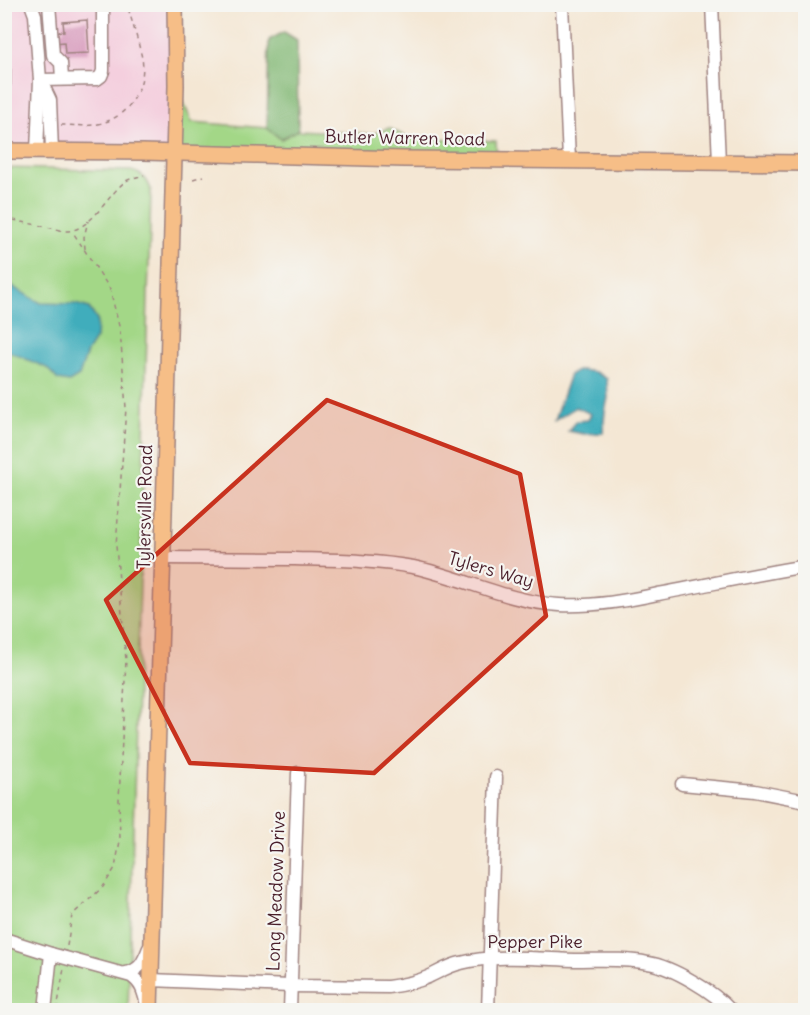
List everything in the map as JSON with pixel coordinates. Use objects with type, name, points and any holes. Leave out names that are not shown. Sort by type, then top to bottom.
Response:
[{"type":"main road","name":"Tylersville Road","points":[[149,1011],[175,154],[175,4]]},
{"type":"main road","name":"Butler Warren Road","points":[[4,151],[404,159],[806,163]]},
{"type":"street","points":[[31,4],[35,15],[45,151]]},
{"type":"street","points":[[50,4],[53,55],[61,63],[62,79]]},
{"type":"street","points":[[40,80],[97,79],[101,76],[104,71],[103,4]]},
{"type":"street","points":[[562,4],[569,160]]},
{"type":"street","points":[[712,4],[719,162]]},
{"type":"street","points":[[4,70],[4,84]]},
{"type":"street","points":[[40,80],[50,99],[51,124],[45,151]]},
{"type":"street","name":"Tylers Way","points":[[164,558],[319,560],[413,567],[528,601],[559,605],[626,601],[806,566]]},
{"type":"street","name":"Long Meadow Drive","points":[[290,1011],[298,773]]},
{"type":"street","points":[[488,1011],[496,777]]},
{"type":"street","points":[[682,784],[755,791],[806,801]]},
{"type":"street","points":[[4,939],[125,973],[137,979],[141,985],[149,1011]]},
{"type":"street","points":[[125,973],[139,968],[152,940]]},
{"type":"street","points":[[45,1011],[51,954]]},
{"type":"street","name":"Pepper Pike","points":[[151,980],[290,986],[388,987],[404,985],[460,963],[489,958],[649,963],[686,978],[717,998],[730,1011]]},
{"type":"path","points":[[51,124],[82,126],[98,124],[114,119],[129,108],[137,93],[142,74],[142,59],[127,4]]},
{"type":"path","points":[[4,218],[72,231],[84,225],[126,181],[144,175]]},
{"type":"path","points":[[193,179],[203,176]]},
{"type":"path","points":[[85,252],[84,237],[88,220]]},
{"type":"path","points":[[72,231],[110,290],[121,338],[126,408],[116,546],[126,660],[119,799],[120,841],[115,868],[103,887],[72,915]]},
{"type":"highlighted area","points":[[327,400],[520,474],[546,616],[374,773],[190,763],[106,600]]},
{"type":"shaded area","points":[[4,5],[175,5],[175,154],[5,151]]},
{"type":"green space","points":[[284,32],[297,40],[298,130],[281,139],[267,128],[269,40]]},
{"type":"green space","points":[[176,86],[192,122],[267,128],[281,139],[298,130],[372,134],[389,128],[406,137],[496,141],[497,159],[175,154]]},
{"type":"green space","points":[[5,168],[131,171],[144,178],[151,190],[128,1010],[5,1010]]},
{"type":"water","points":[[5,279],[9,285],[41,303],[76,304],[89,308],[97,320],[96,338],[87,352],[79,376],[69,382],[58,380],[47,368],[5,351]]},
{"type":"water","points":[[580,370],[595,372],[607,379],[608,398],[603,433],[584,434],[568,431],[576,421],[588,420],[591,414],[576,407],[554,421],[570,374]]},
{"type":"building","points":[[87,20],[89,53],[65,54],[64,42],[55,43],[54,32],[64,31],[63,22]]}]
